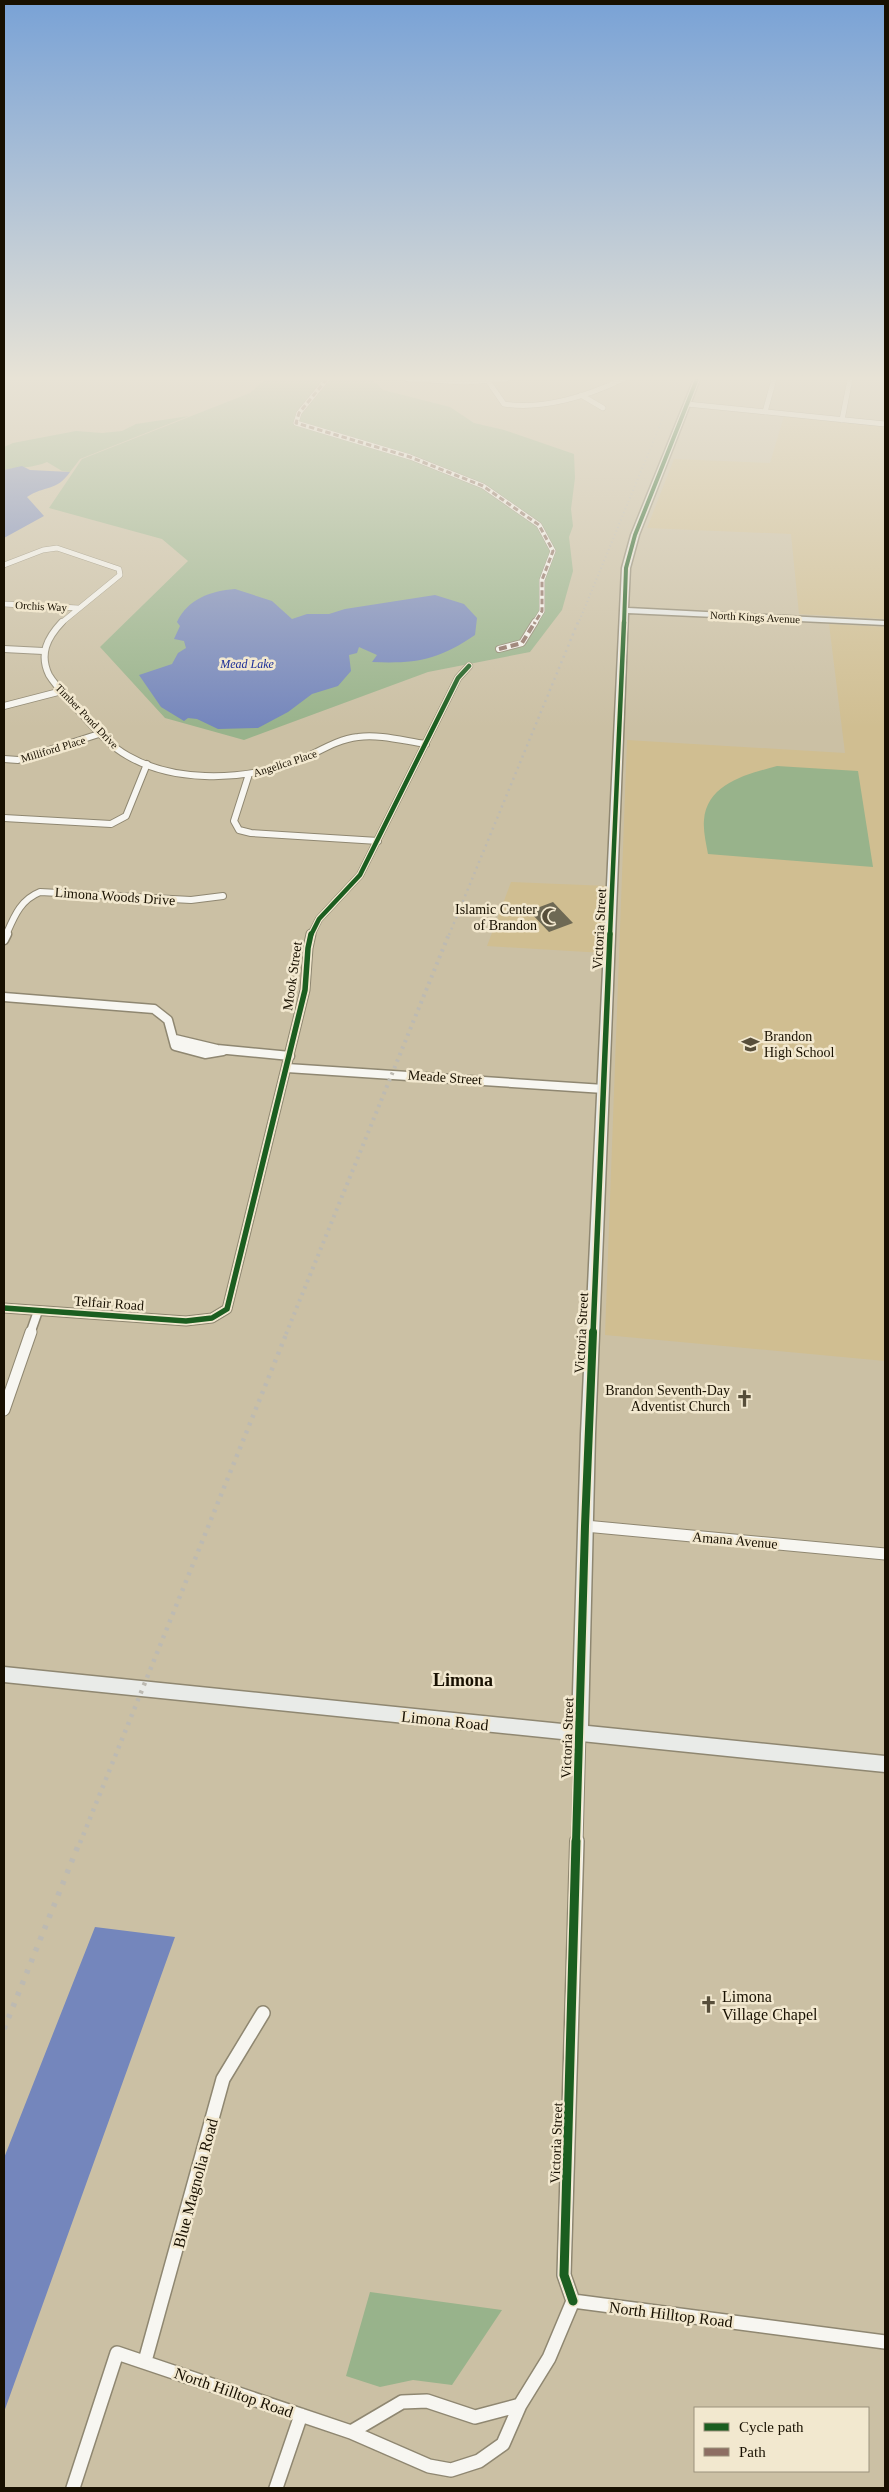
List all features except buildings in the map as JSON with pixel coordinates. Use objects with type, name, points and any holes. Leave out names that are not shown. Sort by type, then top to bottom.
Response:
[{"type":"street","points":[[496,495],[539,525],[553,552],[542,580],[542,612],[522,643],[499,649]]},
{"type":"street","name":"Victoria Street","points":[[573,2301],[564,2275],[585,1526],[626,562],[651,495]]},
{"type":"street","points":[[4,565],[43,550],[57,548],[119,569],[120,575],[78,608],[54,630],[44,651],[4,649]]},
{"type":"street","name":"Orchis Way","points":[[4,604],[78,608]]},
{"type":"street","name":"North Kings Avenue","points":[[625,610],[885,623]]},
{"type":"street","name":"Timber Pond Drive","points":[[44,651],[46,671],[62,691],[102,733],[126,754],[146,764],[198,774],[249,774]]},
{"type":"street","name":"Mook Street","points":[[212,1318],[227,1309],[305,990],[306,954],[312,930],[327,908],[353,885],[378,841],[458,678],[469,666]]},
{"type":"street","points":[[4,706],[10,706],[62,691]]},
{"type":"street","name":"Milliford Place","points":[[4,760],[18,760],[102,733]]},
{"type":"street","name":"Angelica Place","points":[[378,841],[251,834],[238,830],[234,821],[249,774],[298,761],[356,737],[374,737],[426,744]]},
{"type":"street","points":[[4,818],[111,824],[126,816],[146,764]]},
{"type":"street","name":"Limona Woods Drive","points":[[4,940],[25,898],[40,892],[191,900],[223,896]]},
{"type":"street","points":[[4,997],[154,1008],[166,1016],[175,1039],[175,1046],[213,1054],[224,1051],[290,1056]]},
{"type":"street","name":"Meade Street","points":[[287,1068],[604,1089]]},
{"type":"street","name":"Telfair Road","points":[[4,1308],[186,1321],[212,1318]]},
{"type":"street","points":[[4,1410],[38,1311]]},
{"type":"street","name":"Amana Avenue","points":[[585,1526],[885,1554]]},
{"type":"street","name":"Limona Road","points":[[4,1675],[885,1764]]},
{"type":"street","name":"Blue Magnolia Road","points":[[146,2361],[224,2079],[263,2013]]},
{"type":"street","name":"North Hilltop Road","points":[[73,2488],[117,2353],[146,2361],[351,2432],[429,2466],[451,2470],[479,2461],[503,2444],[520,2405],[549,2358],[573,2301],[885,2342]]},
{"type":"street","points":[[351,2432],[402,2402],[427,2401],[475,2417],[520,2405]]},
{"type":"street","points":[[276,2488],[302,2415]]},
{"type":"shaded area","points":[[660,495],[885,495],[885,619],[799,614],[791,534],[647,528]]},
{"type":"shaded area","name":"Brandon High School","points":[[829,624],[885,627],[885,1361],[605,1335],[627,740],[845,753]]},
{"type":"shaded area","points":[[511,882],[608,886],[604,953],[487,946]]},
{"type":"green space","points":[[58,495],[573,495],[571,509],[573,526],[569,537],[573,571],[562,610],[530,652],[428,672],[244,740],[165,718],[100,647],[188,561],[162,539],[49,508]]},
{"type":"green space","points":[[777,766],[858,771],[873,867],[708,854],[704,833],[704,820],[707,807],[713,797],[731,782]]},
{"type":"green space","points":[[370,2292],[502,2310],[452,2385],[413,2380],[380,2387],[346,2376]]},
{"type":"water","points":[[4,495],[30,495],[27,497],[44,516],[4,538]]},
{"type":"water","name":"Mead Lake","points":[[235,589],[272,601],[292,619],[307,614],[329,614],[345,609],[435,595],[464,604],[477,618],[475,635],[450,650],[426,659],[414,661],[372,662],[377,655],[359,647],[357,653],[349,655],[351,671],[338,686],[312,694],[288,712],[258,728],[218,729],[197,719],[188,718],[184,721],[161,707],[139,675],[172,664],[178,653],[186,648],[184,641],[174,639],[180,626],[177,622],[187,607],[209,594]]},
{"type":"water","points":[[95,1927],[175,1937],[4,2412],[4,2158]]},
{"type":"railway","points":[[578,624],[631,495]]},
{"type":"railway","points":[[449,935],[578,622]]},
{"type":"railway","points":[[286,1334],[449,934]]},
{"type":"railway","points":[[80,1843],[287,1332]]},
{"type":"railway","points":[[4,2029],[80,1841]]},
{"type":"marked path","points":[[496,495],[539,525],[553,551],[542,580],[542,611],[522,643],[499,649]]},
{"type":"cycle path","points":[[573,2301],[564,2275],[585,1526],[626,568],[635,535],[651,495]]},
{"type":"cycle path","points":[[4,1308],[186,1321],[212,1318],[227,1309],[305,990],[310,938],[319,919],[360,875],[458,678],[469,666]]},
{"type":"place","name":"Islamic Center of Brandon","points":[[551,917]]},
{"type":"place","name":"Brandon High School","points":[[750,1044]]},
{"type":"place","name":"Brandon Seventh-Day Adventist Church","points":[[744,1398]]},
{"type":"place","name":"Limona Village Chapel","points":[[708,2005]]},
{"type":"district","name":"Limona","points":[[463,1680]]}]
